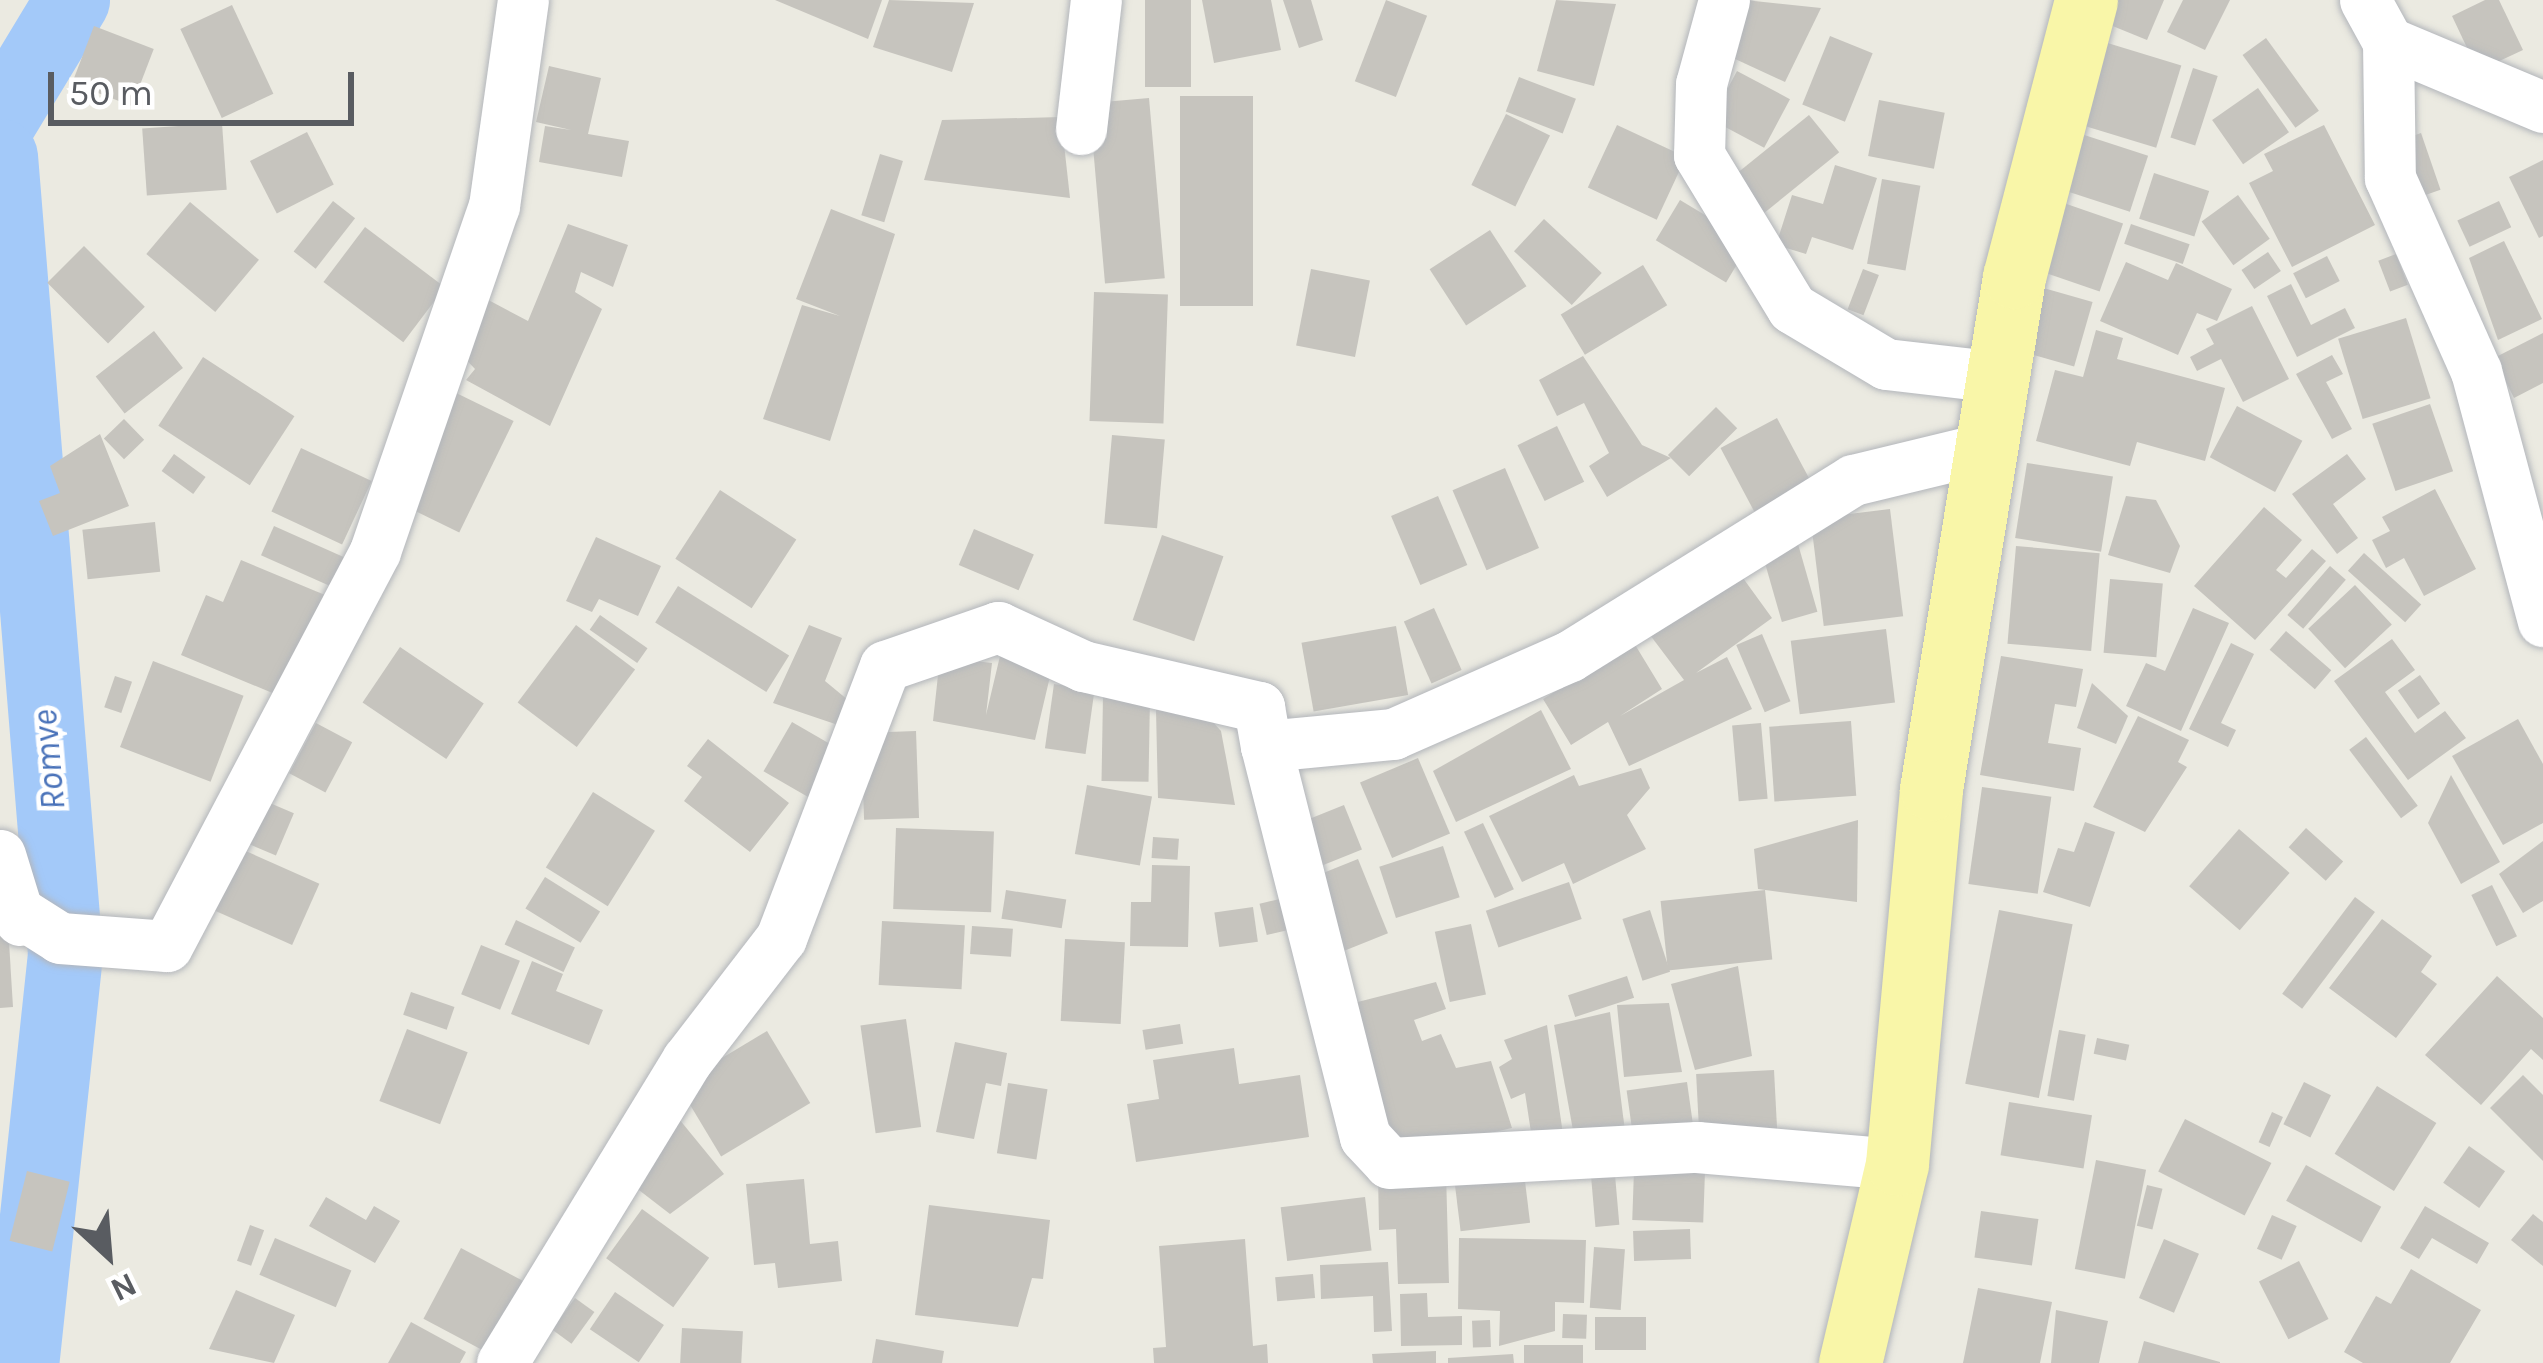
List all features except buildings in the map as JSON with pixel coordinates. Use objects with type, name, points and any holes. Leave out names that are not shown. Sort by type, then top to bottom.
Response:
[{"type":"main road","points":[[1850,1363],[1898,1164],[1931,789],[2014,277],[2086,0]]},
{"type":"street","points":[[0,855],[10,910],[60,938],[167,946],[272,758],[375,551],[462,318],[515,103],[523,0]]},
{"type":"street","points":[[1081,130],[1096,0]]},
{"type":"street","points":[[1724,0],[1701,83],[1699,155],[1792,308],[1886,364],[1999,377]]},
{"type":"street","points":[[2376,21],[2543,107]]},
{"type":"street","points":[[2376,21],[2390,178],[2476,371],[2543,619]]},
{"type":"street","points":[[1266,746],[1393,734],[1504,689],[1853,480],[1990,447]]},
{"type":"street","points":[[502,1363],[687,1060],[781,938],[885,666],[998,627],[1083,666],[1259,707],[1364,1137],[1389,1163],[1697,1147],[1898,1164]]},
{"type":"waterway","name":"Romve","points":[[0,119],[72,0]]},
{"type":"waterway","name":"Romve","points":[[0,156],[65,954],[21,1363]]}]
